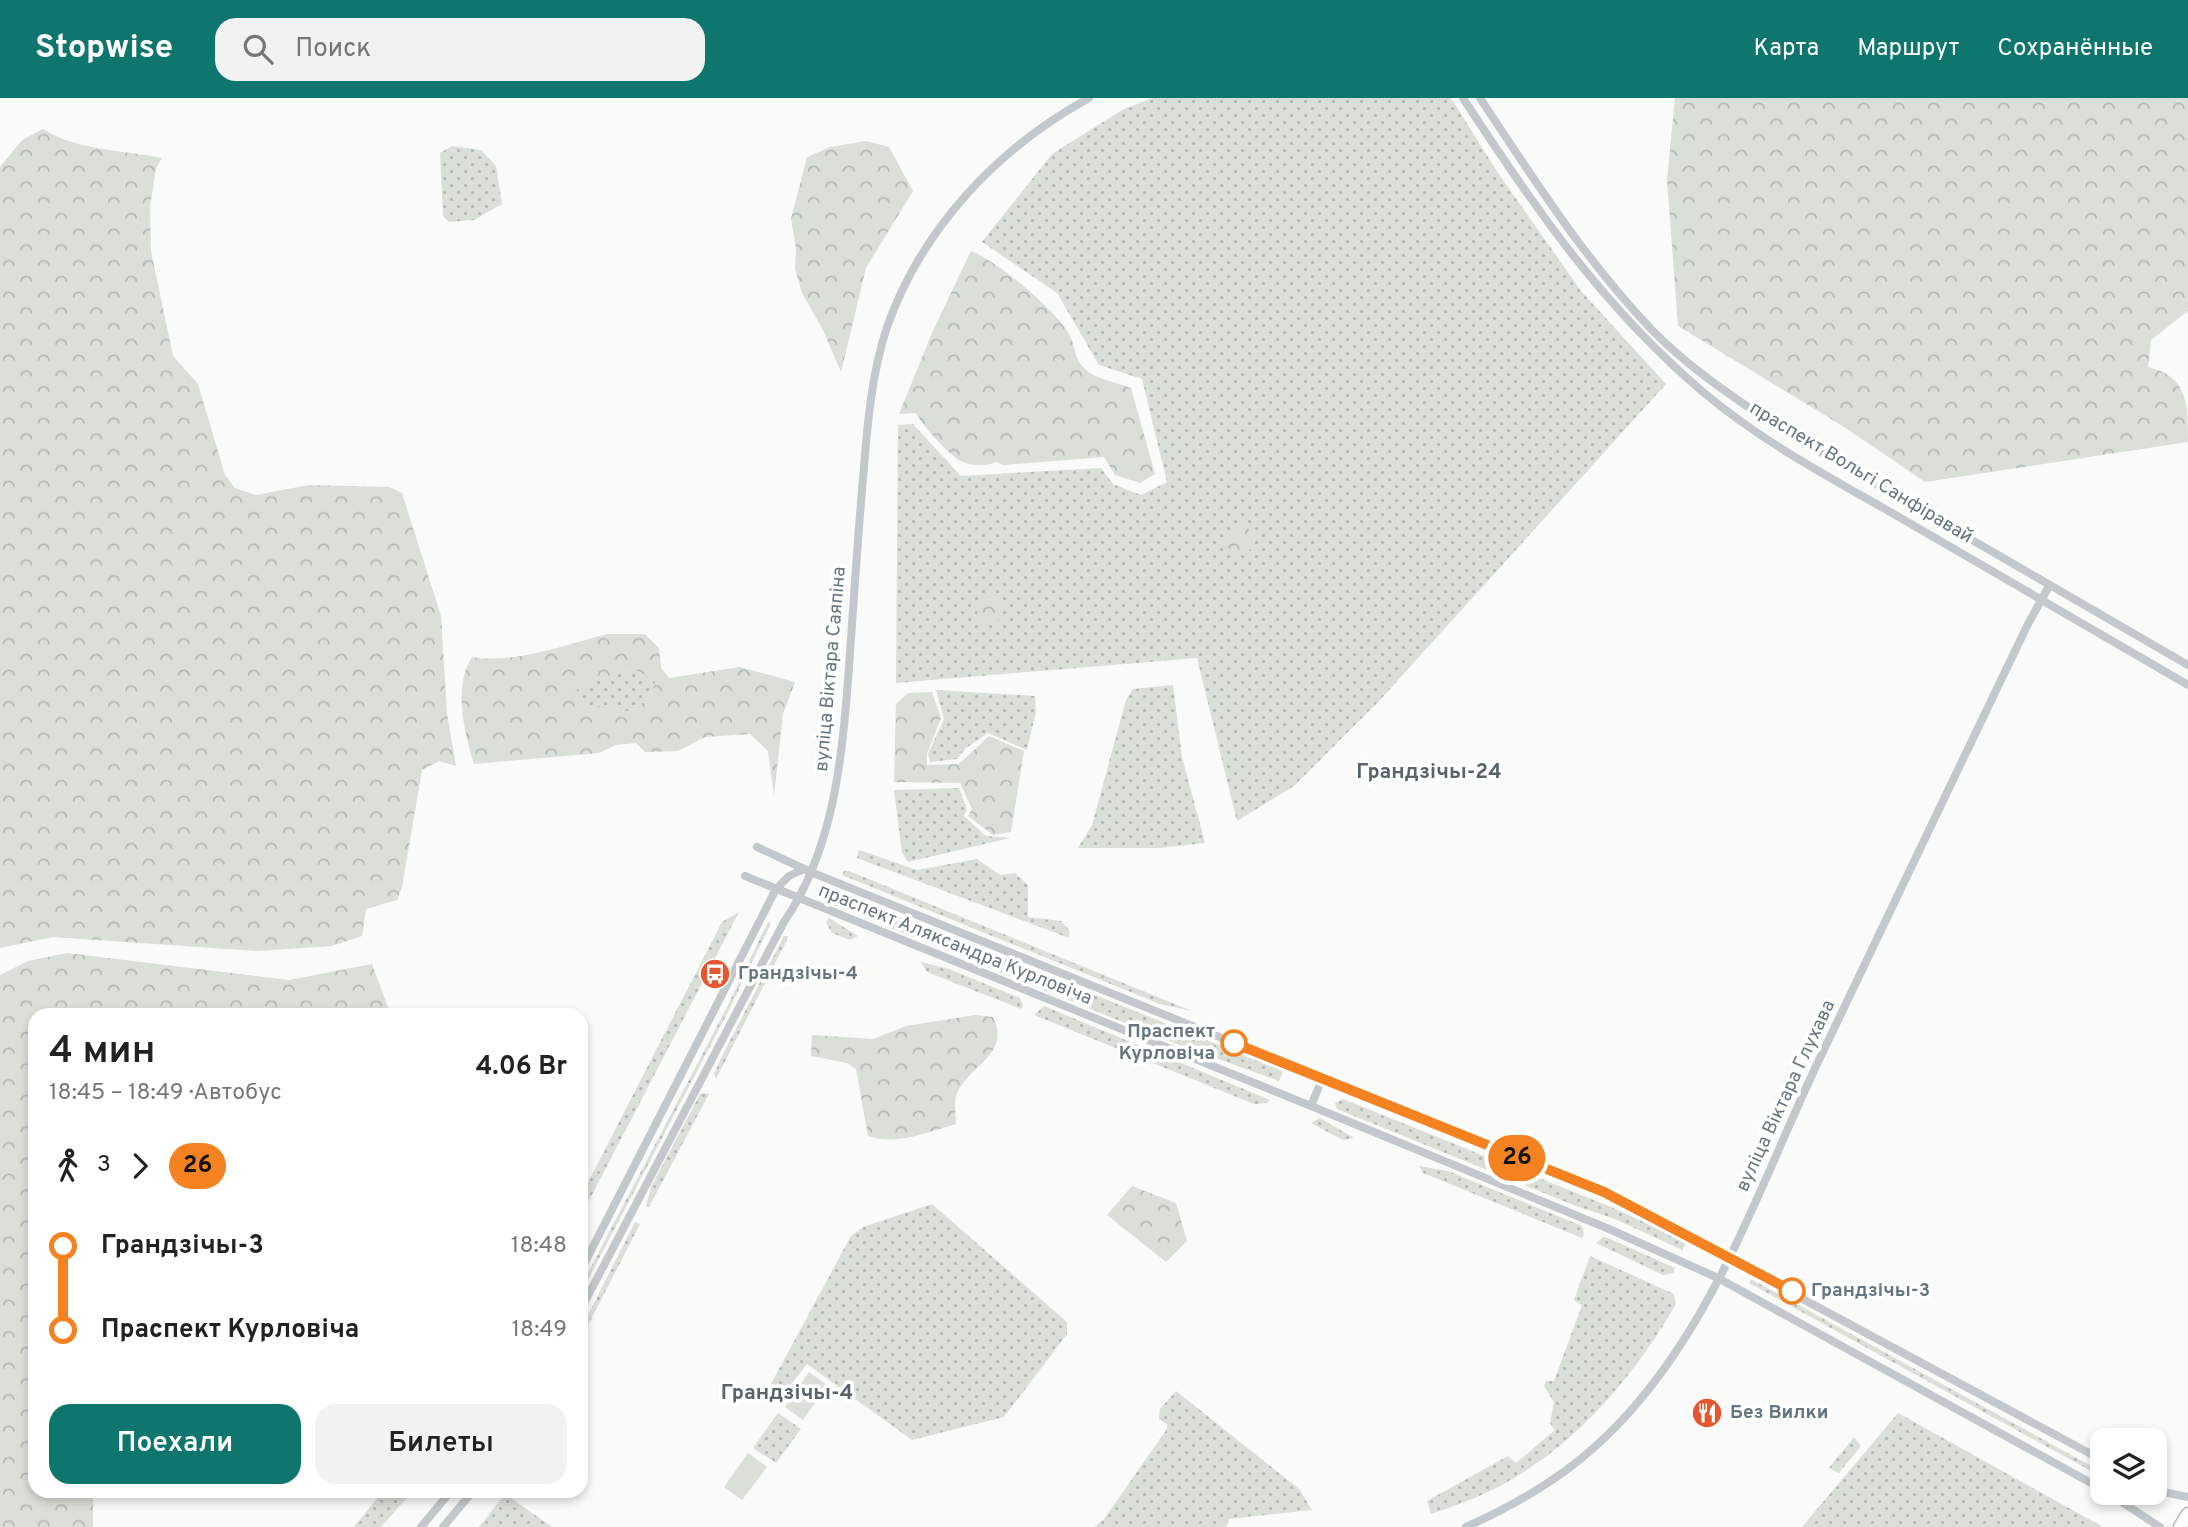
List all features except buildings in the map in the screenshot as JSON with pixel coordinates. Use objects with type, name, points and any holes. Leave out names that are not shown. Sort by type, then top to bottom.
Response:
[{"type":"main road","points":[[2180,1527],[2188,1514]]},
{"type":"street","name":"вуліца Віктара Саяпіна","points":[[588,1296],[784,922],[800,899],[835,786],[844,734],[865,449],[873,387],[887,328],[909,276],[937,231],[974,186],[1008,152],[1056,116],[1089,98]]},
{"type":"street","name":"праспект Вольгі Санфіравай","points":[[1463,98],[1529,199],[1594,285],[1639,333],[1705,394],[1766,436],[2041,601],[2188,685]]},
{"type":"street","name":"праспект Вольгі Санфіравай","points":[[1480,98],[1540,189],[1599,270],[1653,331],[1714,384],[1779,428],[2188,665]]},
{"type":"street","points":[[1639,333],[1638,326],[1642,324],[1653,331]]},
{"type":"street","name":"вуліца Віктара Глухава","points":[[1466,1527],[1543,1488],[1574,1467],[1605,1439],[1644,1395],[1681,1345],[1728,1257],[1875,943],[2049,586]]},
{"type":"street","name":"праспект Аляксандра Курловіча","points":[[757,847],[808,871],[1604,1192],[2090,1453]]},
{"type":"street","points":[[588,1256],[776,889],[789,876],[808,871]]},
{"type":"street","name":"праспект Аляксандра Курловіча","points":[[745,876],[1609,1229],[1717,1278],[2090,1482]]},
{"type":"street","points":[[1311,1106],[1322,1079]]},
{"type":"street","points":[[2167,1493],[2188,1497]]},
{"type":"street","points":[[421,1527],[446,1498]]},
{"type":"street","points":[[443,1527],[467,1498]]},
{"type":"street","points":[[2126,1505],[2160,1527]]},
{"type":"green space","points":[[1152,98],[1451,98],[1496,170],[1581,291],[1666,384],[1379,701],[1294,786],[1237,821],[1197,658],[896,683],[898,425],[913,424],[961,476],[1101,468],[1113,484],[1141,495],[1167,482],[1142,379],[1099,365],[1057,293],[982,242],[1052,154],[1122,110]]},
{"type":"green space","points":[[1675,98],[2188,98],[2188,311],[2151,340],[2148,367],[2171,377],[2183,394],[2188,442],[1925,482],[1841,425],[1678,326],[1667,180]]},
{"type":"green space","points":[[43,129],[86,146],[162,158],[156,168],[150,207],[151,251],[173,356],[198,384],[225,475],[235,488],[256,495],[309,485],[389,487],[402,493],[441,616],[447,713],[456,766],[439,761],[422,770],[402,887],[397,900],[366,909],[362,936],[332,946],[257,951],[53,937],[0,948],[0,167],[22,140]]},
{"type":"green space","points":[[866,141],[889,147],[913,191],[866,268],[841,372],[823,330],[802,293],[795,269],[796,248],[791,219],[807,157],[830,147]]},
{"type":"green space","points":[[452,146],[481,150],[496,166],[502,204],[474,220],[449,222],[443,216],[440,153]]},
{"type":"green space","points":[[971,251],[1010,276],[1053,314],[1070,336],[1078,360],[1084,368],[1099,378],[1131,388],[1155,474],[1140,483],[1115,475],[1104,457],[975,465],[958,459],[944,448],[916,413],[899,414],[932,333]]},
{"type":"green space","points":[[1240,526],[1250,530],[1254,540],[1250,550],[1240,554],[1230,550],[1226,540],[1230,530]]},
{"type":"green space","points":[[990,597],[999,601],[1003,610],[999,619],[990,623],[981,619],[977,610],[981,601]]},
{"type":"green space","points":[[607,634],[645,634],[659,648],[661,668],[669,678],[740,667],[795,682],[783,714],[774,796],[768,751],[750,734],[705,737],[678,751],[645,752],[636,743],[616,745],[599,753],[474,764],[462,709],[463,682],[472,657],[523,656]],"holes":[[[634,669],[655,681],[651,696],[631,712],[604,706],[582,706],[573,692],[592,681]]]},
{"type":"green space","points":[[634,669],[656,680],[651,696],[631,712],[604,706],[582,706],[573,692],[592,681]]},
{"type":"green space","points":[[1173,685],[1182,757],[1205,843],[1159,848],[1078,848],[1092,825],[1126,700],[1133,689]]},
{"type":"green space","points":[[936,690],[1035,696],[1036,712],[1027,750],[988,733],[966,748],[957,759],[930,762],[928,754],[944,719]]},
{"type":"green space","points":[[932,692],[941,718],[927,754],[927,765],[959,764],[989,736],[1024,751],[1011,832],[993,835],[968,816],[972,809],[960,783],[894,782],[896,704],[908,693]]},
{"type":"green space","points":[[959,788],[967,809],[964,816],[986,836],[1010,838],[908,862],[902,853],[894,790]]},
{"type":"green space","points":[[859,850],[917,870],[977,859],[1000,875],[1015,873],[1028,885],[1028,917],[1061,921],[1069,930],[1069,938],[857,858]]},
{"type":"green space","points":[[844,871],[1192,1011],[1160,1004],[842,875]]},
{"type":"green space","points":[[838,893],[1283,1071],[1279,1081],[1182,1046],[834,905]]},
{"type":"green space","points":[[739,912],[588,1203],[588,1182],[722,922]]},
{"type":"green space","points":[[829,918],[858,936],[850,940],[832,933],[826,922]]},
{"type":"green space","points":[[768,922],[771,923],[729,1010],[588,1280],[588,1273],[726,1009]]},
{"type":"green space","points":[[784,936],[788,936],[787,940],[716,1079],[714,1074],[722,1056]]},
{"type":"green space","points":[[67,953],[289,980],[372,964],[388,1008],[28,1008],[28,1498],[93,1498],[93,1527],[0,1527],[0,975],[28,961]]},
{"type":"green space","points":[[921,962],[949,969],[1020,998],[1023,1006],[1021,1009],[927,972]]},
{"type":"green space","points":[[1044,1006],[1270,1100],[1267,1103],[1254,1104],[1034,1015]]},
{"type":"green space","points":[[975,1015],[993,1017],[997,1041],[993,1051],[969,1076],[956,1096],[956,1124],[912,1137],[879,1139],[868,1136],[856,1069],[847,1063],[811,1056],[812,1035],[873,1039],[906,1026]]},
{"type":"green space","points":[[700,1094],[709,1094],[649,1207],[646,1206],[651,1187]]},
{"type":"green space","points":[[1343,1099],[1611,1207],[1687,1241],[1682,1250],[1615,1219],[1576,1206],[1337,1109],[1335,1103]]},
{"type":"green space","points":[[1320,1118],[1354,1138],[1343,1140],[1311,1123]]},
{"type":"green space","points":[[1419,1166],[1448,1171],[1582,1226],[1584,1234],[1582,1238],[1423,1173]]},
{"type":"green space","points":[[1132,1186],[1176,1203],[1187,1241],[1166,1262],[1107,1215]]},
{"type":"green space","points":[[932,1204],[1067,1322],[1067,1334],[1004,1417],[912,1440],[807,1364],[777,1403],[766,1393],[851,1236],[863,1227]]},
{"type":"green space","points":[[635,1222],[640,1224],[588,1325],[588,1315]]},
{"type":"green space","points":[[1603,1237],[1675,1268],[1673,1273],[1663,1275],[1596,1243]]},
{"type":"green space","points":[[1590,1256],[1674,1294],[1676,1304],[1641,1358],[1621,1383],[1578,1430],[1554,1451],[1500,1486],[1431,1514],[1427,1501],[1508,1456],[1516,1463],[1555,1430],[1550,1423],[1554,1402],[1544,1386],[1546,1381],[1554,1381],[1582,1305],[1574,1300]]},
{"type":"green space","points":[[1751,1279],[2090,1465],[2090,1470],[1749,1283]]},
{"type":"green space","points":[[809,1372],[827,1385],[803,1420],[785,1407]]},
{"type":"green space","points":[[1176,1391],[1299,1489],[1312,1510],[1229,1519],[1226,1527],[1095,1527],[1104,1519],[1167,1429],[1167,1424],[1159,1419],[1160,1409]]},
{"type":"green space","points":[[778,1413],[801,1429],[776,1463],[753,1448]]},
{"type":"green space","points":[[1898,1413],[2103,1527],[1802,1527]]},
{"type":"green space","points":[[1854,1437],[1861,1446],[1839,1473],[1829,1468]]},
{"type":"green space","points":[[748,1453],[767,1467],[742,1500],[724,1487]]},
{"type":"green space","points":[[377,1498],[407,1498],[381,1527],[354,1527]]},
{"type":"green space","points":[[502,1498],[511,1498],[552,1527],[479,1527]]},
{"type":"bus line","name":"26","points":[[1234,1043],[1604,1192],[1792,1291]]},
{"type":"place","name":"Грандзічы-4","points":[[715,974]]},
{"type":"place","name":"Праспект Курловіча","points":[[1234,1043]]},
{"type":"place","name":"Грандзічы-3","points":[[1792,1291]]},
{"type":"place","name":"Без Вилки","points":[[1707,1413]]},
{"type":"district","name":"Грандзічы-24","points":[[1429,772]]},
{"type":"district","name":"Грандзічы-4","points":[[787,1393]]}]
